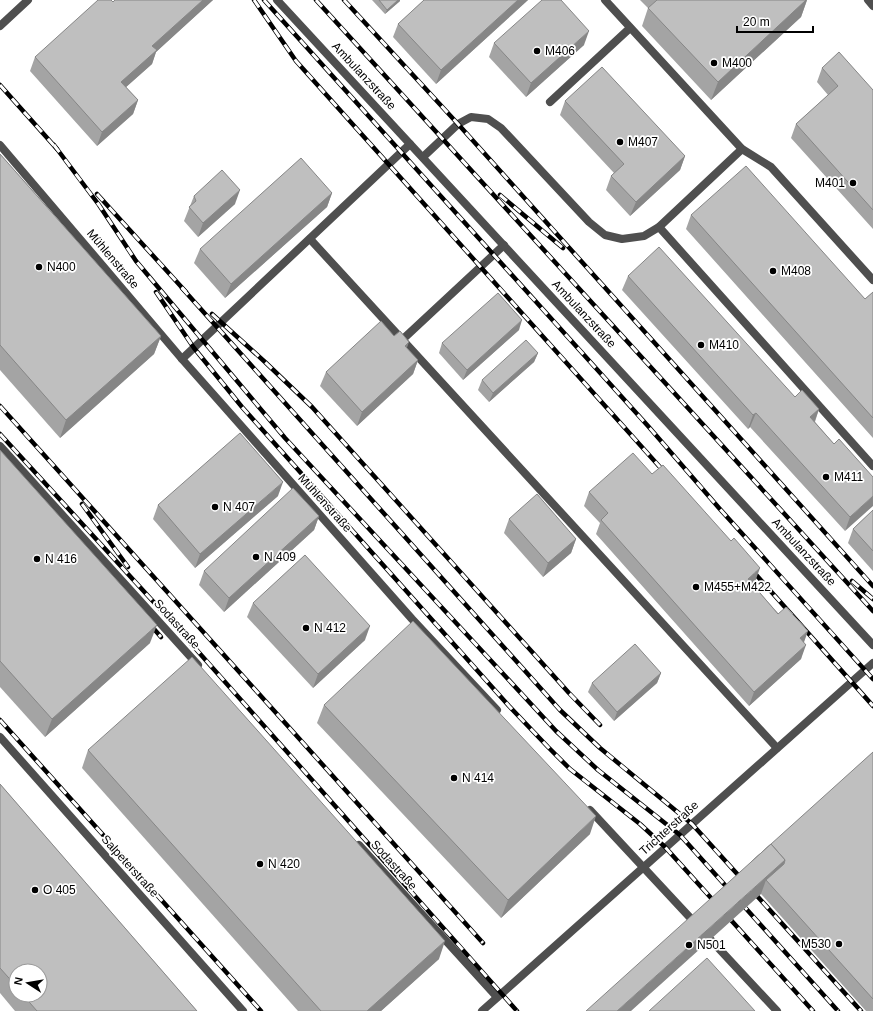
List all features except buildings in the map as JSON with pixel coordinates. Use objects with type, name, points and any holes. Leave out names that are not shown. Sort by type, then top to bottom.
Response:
[{"type":"street","points":[[0,26],[28,0]]},
{"type":"street","name":"Ambulanzstraße","points":[[277,0],[873,645]]},
{"type":"street","points":[[605,0],[742,149],[771,167],[873,280]]},
{"type":"street","points":[[868,0],[873,6]]},
{"type":"street","points":[[550,102],[630,28]]},
{"type":"street","points":[[422,157],[458,124],[471,117],[488,119],[501,128],[589,222],[605,235],[622,239],[644,236],[659,227],[742,149]]},
{"type":"street","points":[[182,359],[410,144]]},
{"type":"street","name":"Mühlenstraße","points":[[0,145],[182,359],[412,619],[503,717]]},
{"type":"street","points":[[659,227],[873,466]]},
{"type":"street","points":[[310,239],[777,748]]},
{"type":"street","points":[[402,340],[504,245]]},
{"type":"street","name":"Sodastraße","points":[[0,446],[203,671]]},
{"type":"street","name":"Trichterstraße","points":[[482,1011],[873,663]]},
{"type":"street","name":"Salpeterstraße","points":[[0,737],[243,1011]]},
{"type":"street","points":[[584,804],[777,1011]]},
{"type":"street","name":"Sodastraße","points":[[353,837],[497,997]]},
{"type":"railway","points":[[254,0],[296,61],[667,475]]},
{"type":"railway","points":[[264,0],[648,426],[719,508],[873,679]]},
{"type":"railway","points":[[316,0],[873,611]]},
{"type":"railway","points":[[344,0],[458,124],[873,586]]},
{"type":"railway","points":[[0,85],[57,149]]},
{"type":"railway","points":[[54,145],[99,205],[136,261],[285,438],[556,731],[598,770],[680,835],[838,1011]]},
{"type":"railway","points":[[97,194],[186,292]]},
{"type":"railway","points":[[500,195],[563,248]]},
{"type":"railway","points":[[182,288],[560,710],[600,748],[692,824],[861,1011]]},
{"type":"railway","points":[[156,292],[194,348],[242,407],[509,706],[570,769],[640,824],[665,847],[813,1011]]},
{"type":"railway","points":[[212,314],[312,407],[569,693],[600,725]]},
{"type":"railway","points":[[0,406],[483,943]]},
{"type":"railway","points":[[0,434],[171,621],[517,1011]]},
{"type":"railway","points":[[82,504],[128,567]]},
{"type":"railway","points":[[750,568],[873,706]]},
{"type":"railway","points":[[852,581],[873,599]]},
{"type":"railway","points":[[147,621],[161,637]]},
{"type":"railway","points":[[0,720],[261,1011]]},
{"type":"place","name":"M406","points":[[537,51]]},
{"type":"place","name":"M400","points":[[714,63]]},
{"type":"place","name":"M407","points":[[620,142]]},
{"type":"place","name":"M401","points":[[853,183]]},
{"type":"place","name":"N400","points":[[39,267]]},
{"type":"place","name":"M408","points":[[773,271]]},
{"type":"place","name":"M410","points":[[701,345]]},
{"type":"place","name":"M411","points":[[826,477]]},
{"type":"place","name":"N 407","points":[[215,507]]},
{"type":"place","name":"N 409","points":[[256,557]]},
{"type":"place","name":"N 416","points":[[37,559]]},
{"type":"place","name":"M455+M422","points":[[696,587]]},
{"type":"place","name":"N 412","points":[[306,628]]},
{"type":"place","name":"N 414","points":[[454,778]]},
{"type":"place","name":"N 420","points":[[260,864]]},
{"type":"place","name":"O 405","points":[[35,890]]},
{"type":"place","name":"M530","points":[[839,944]]},
{"type":"place","name":"N501","points":[[689,945]]}]
